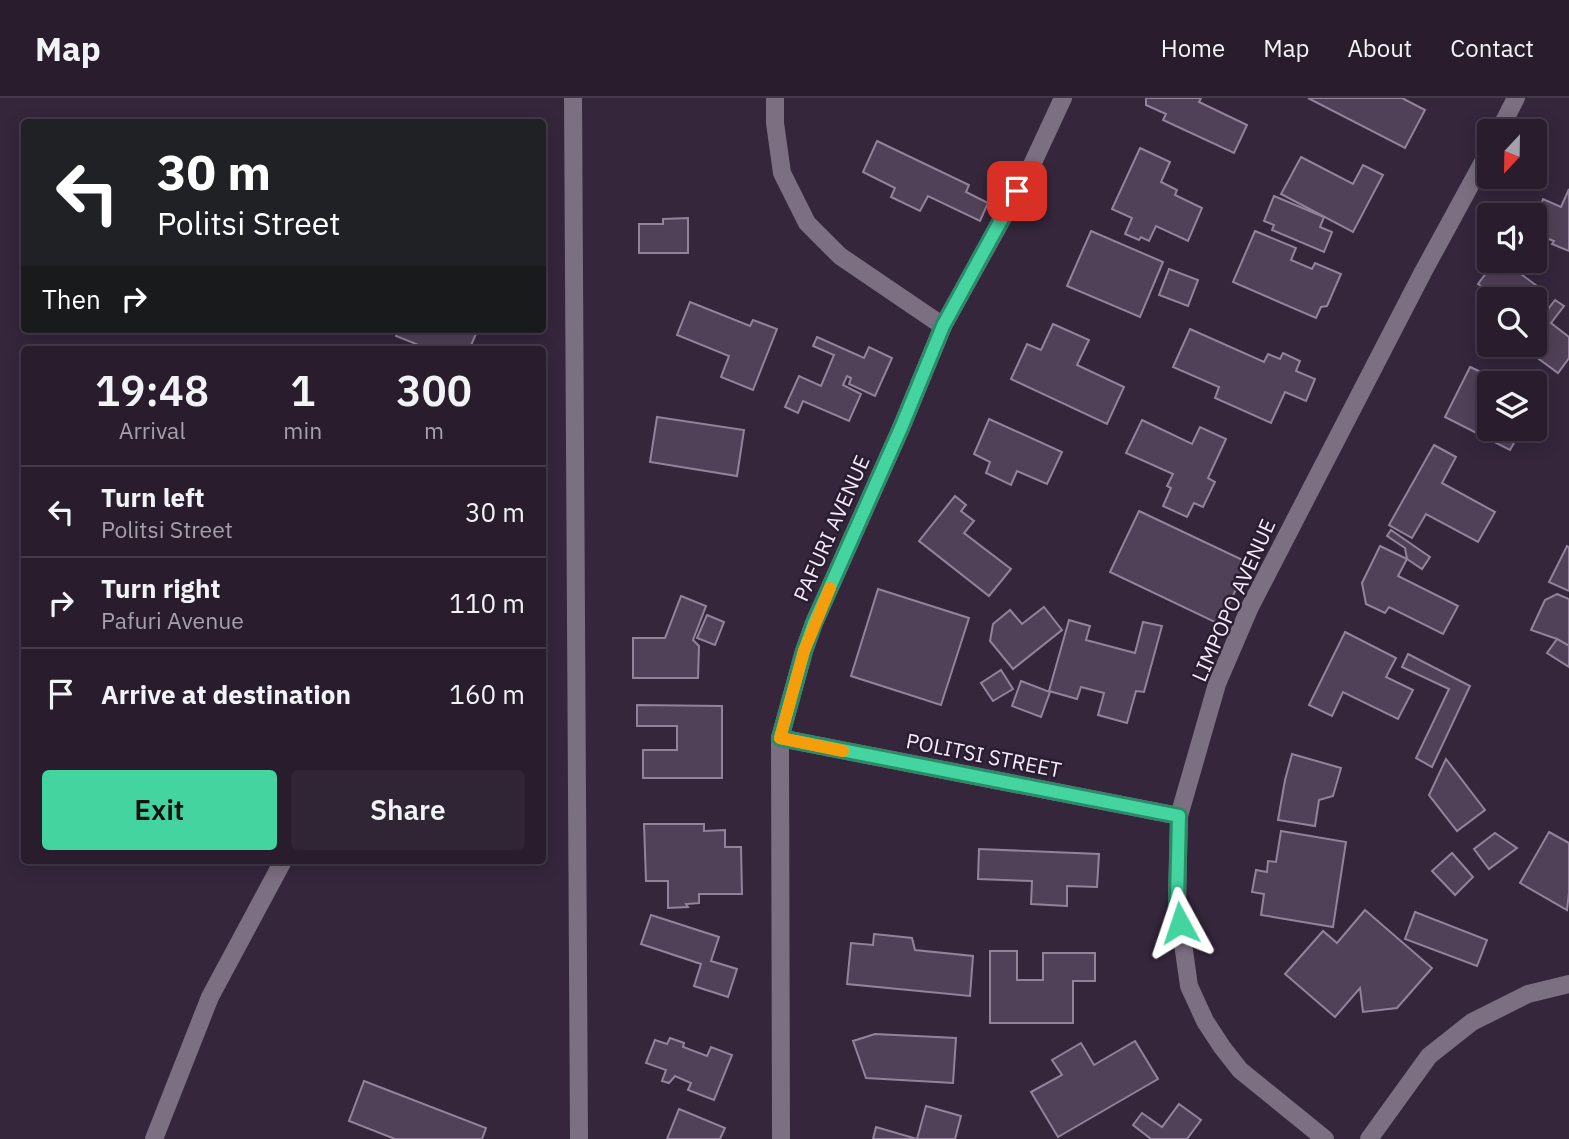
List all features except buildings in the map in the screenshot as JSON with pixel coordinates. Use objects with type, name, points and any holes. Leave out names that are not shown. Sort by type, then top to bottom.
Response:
[{"type":"street","points":[[573,98],[579,1139]]},
{"type":"street","points":[[775,98],[775,123],[782,173],[807,223],[840,256],[943,326]]},
{"type":"street","name":"PAFURI AVENUE","points":[[781,1139],[780,738],[814,623],[901,428],[943,326],[1030,169],[1063,98]]},
{"type":"street","points":[[1505,119],[1516,98]]},
{"type":"street","name":"LIMPOPO AVENUE","points":[[1325,1139],[1240,1070],[1205,1021],[1189,986],[1177,901],[1179,816],[1217,684],[1250,607],[1423,271],[1477,173]]},
{"type":"street","name":"POLITSI STREET","points":[[780,738],[1179,816]]},
{"type":"street","points":[[154,1139],[210,997],[281,864]]},
{"type":"street","points":[[1369,1139],[1429,1056],[1472,1022],[1528,994],[1569,984]]},
{"type":"slow traffic","points":[[830,588],[804,651],[780,738],[843,751]]},
{"type":"route","points":[[1017,191],[943,326],[901,428],[814,623],[780,738],[1179,816],[1177,901],[1180,923]]}]
